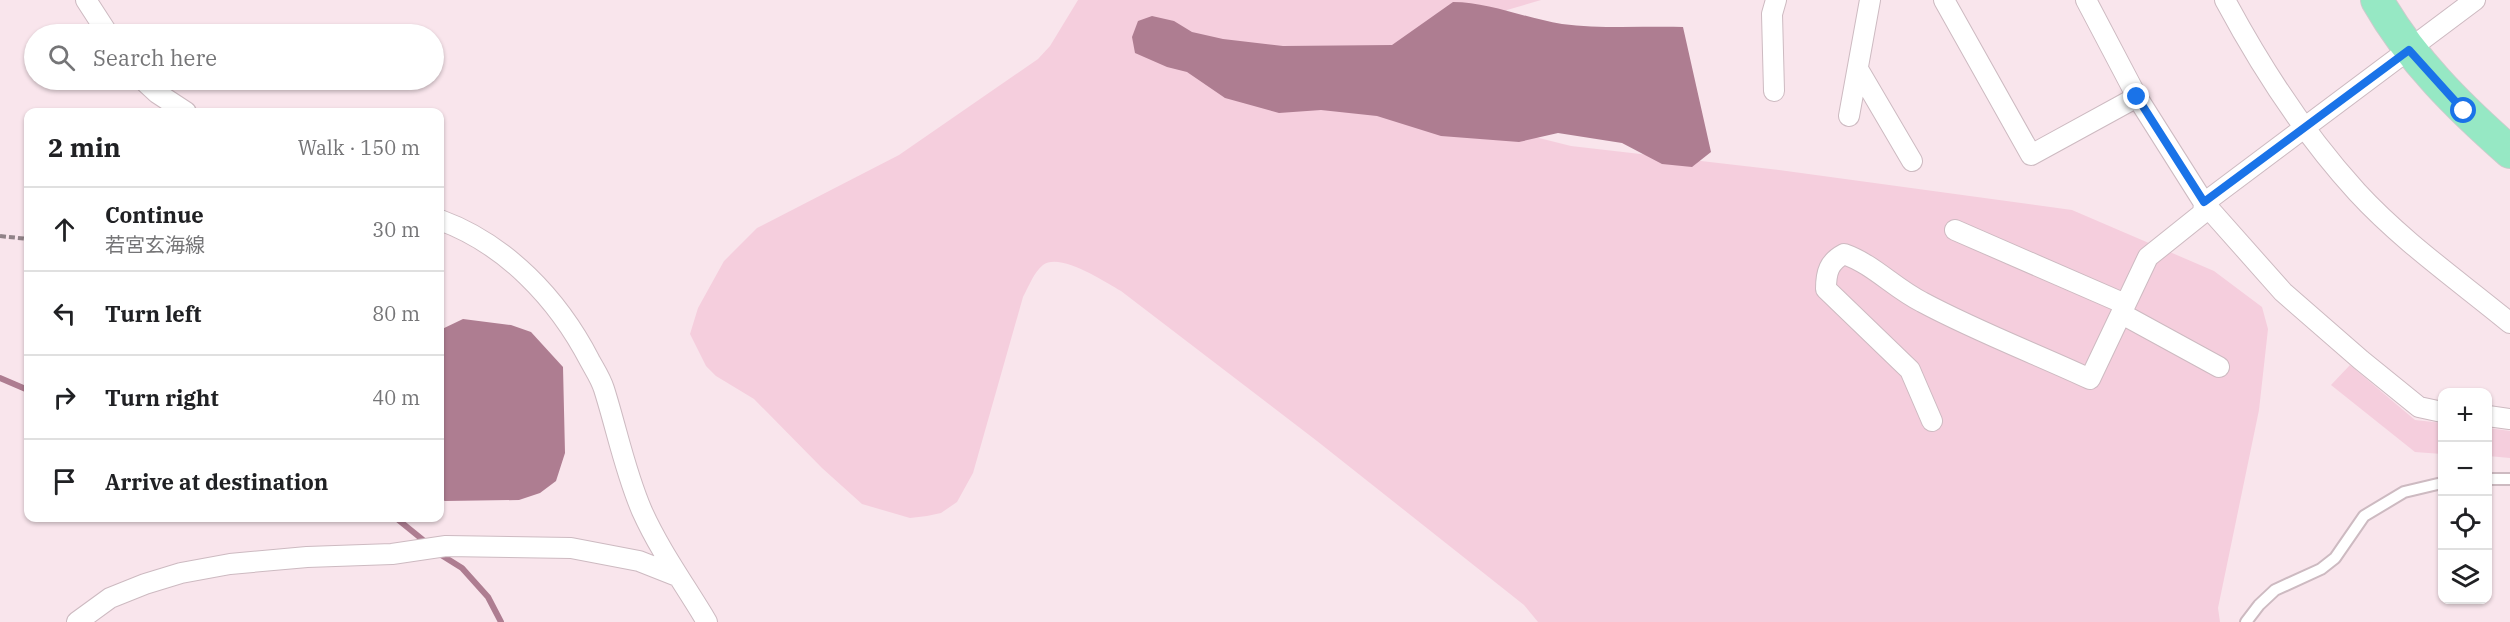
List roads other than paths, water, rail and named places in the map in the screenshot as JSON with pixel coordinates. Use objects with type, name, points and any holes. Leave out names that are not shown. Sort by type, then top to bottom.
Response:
[{"type":"main road","points":[[2377,0],[2409,50],[2464,111],[2510,152]]},
{"type":"street","points":[[87,0],[102,24]]},
{"type":"street","points":[[1774,91],[1772,14],[1776,0]]},
{"type":"street","points":[[1849,116],[1870,0]]},
{"type":"street","points":[[1944,0],[2031,155],[2137,97]]},
{"type":"street","points":[[2086,0],[2137,97],[2204,202],[2283,292],[2419,407],[2438,411]]},
{"type":"street","points":[[2225,0],[2280,95],[2358,193],[2400,232],[2510,323]]},
{"type":"street","points":[[1932,421],[1910,370],[1826,289],[1826,274],[1834,260],[1844,254],[1863,260],[1887,280],[1921,302],[2090,379],[2148,257],[2203,213],[2204,202],[2305,129],[2475,0]]},
{"type":"street","points":[[1857,69],[1912,160]]},
{"type":"street","points":[[154,90],[180,108]]},
{"type":"street","points":[[444,222],[482,241],[540,287],[579,339],[604,387],[621,454],[642,512],[677,576],[707,622]]},
{"type":"street","points":[[1955,230],[2124,309],[2219,367]]},
{"type":"street","points":[[2492,417],[2510,419]]},
{"type":"street","points":[[77,622],[110,598],[145,584],[230,564],[307,557],[392,554],[446,546],[571,548],[639,561],[677,576]]},
{"type":"lane","points":[[2492,479],[2510,479]]},
{"type":"lane","points":[[2246,622],[2275,590],[2321,569],[2335,558],[2364,516],[2404,492],[2438,484]]},
{"type":"waterway","points":[[0,378],[24,388]]},
{"type":"waterway","points":[[401,522],[428,544]]},
{"type":"waterway","points":[[438,553],[462,568],[488,597],[501,622]]}]
